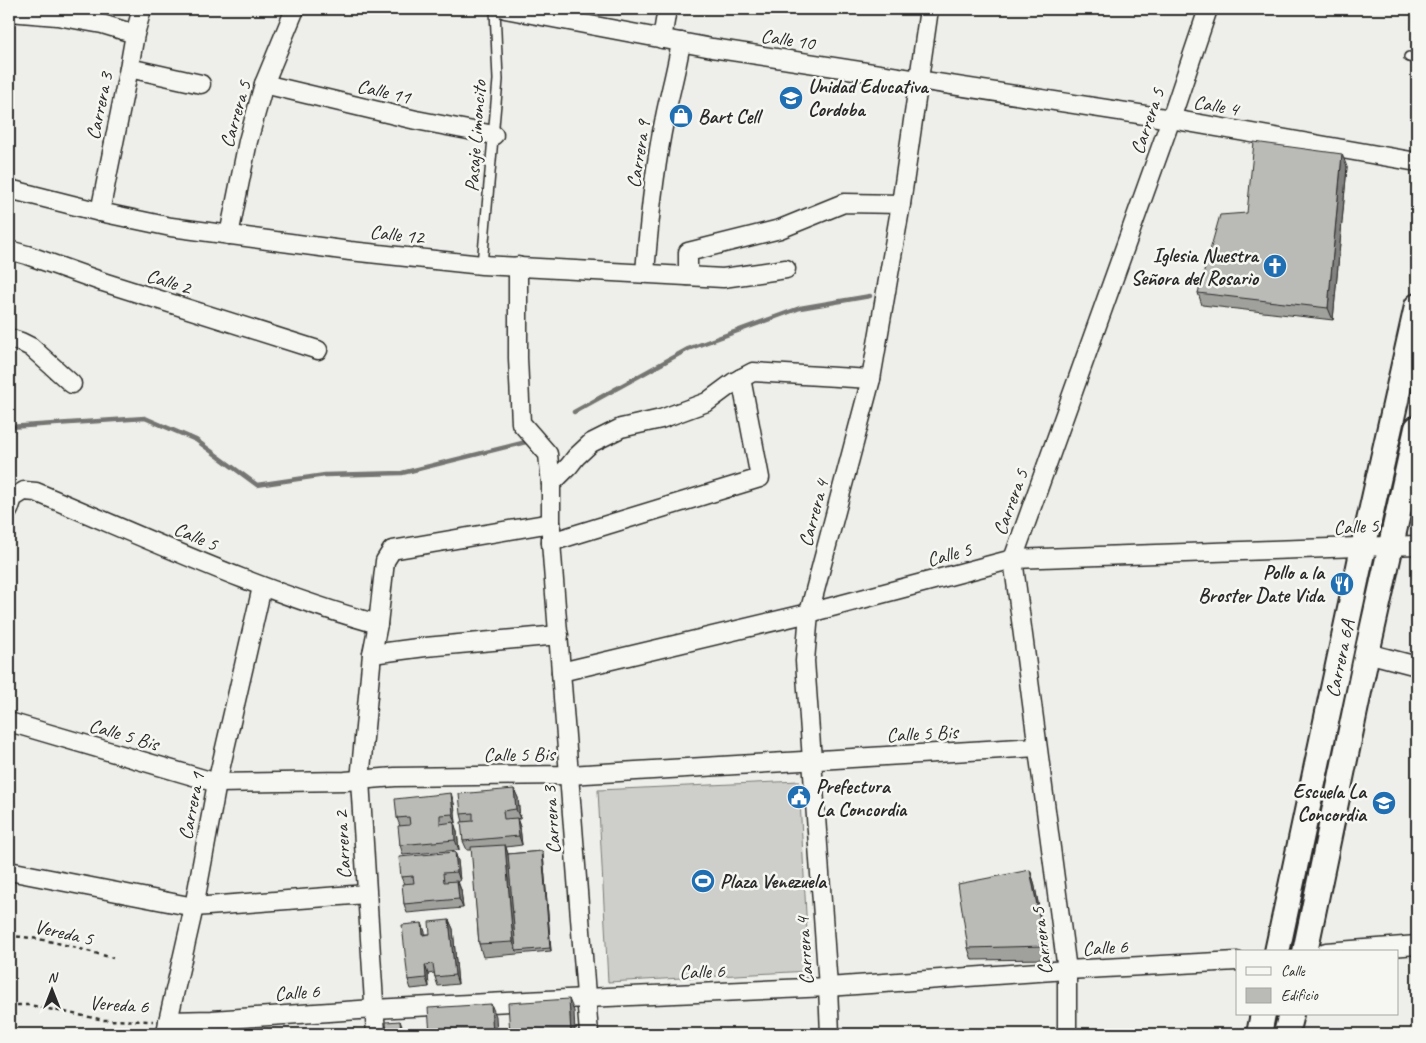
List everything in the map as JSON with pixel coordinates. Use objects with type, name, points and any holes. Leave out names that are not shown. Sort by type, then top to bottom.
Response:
[{"type":"street","name":"Carrera 3","points":[[100,212],[135,34],[142,9]]},
{"type":"street","name":"Carrera 5","points":[[229,235],[248,141],[264,84],[295,9]]},
{"type":"street","name":"Calle 10","points":[[506,9],[712,48],[918,80]]},
{"type":"street","points":[[662,39],[667,9]]},
{"type":"street","name":"Carrera 4","points":[[830,1034],[806,661],[809,613],[871,379],[901,204],[929,9]]},
{"type":"street","name":"Carrera 5","points":[[1067,1034],[1067,970],[1012,558],[1171,119],[1208,9]]},
{"type":"street","points":[[9,12],[57,16],[102,24],[135,34]]},
{"type":"street","name":"Carrera 9","points":[[645,273],[649,217],[657,160],[681,42]]},
{"type":"street","points":[[129,68],[201,84]]},
{"type":"street","name":"Calle 4","points":[[918,80],[1171,119],[1417,162]]},
{"type":"street","name":"Calle 11","points":[[264,84],[416,120],[494,135]]},
{"type":"street","name":"Calle 12","points":[[9,189],[100,212],[171,227],[350,251],[482,265],[723,278],[786,269]]},
{"type":"street","points":[[688,276],[688,252],[780,229],[844,203],[901,204]]},
{"type":"street","name":"Calle 2","points":[[9,250],[103,282],[318,350]]},
{"type":"street","name":"Carrera 3","points":[[518,266],[518,358],[521,423],[548,454],[551,484],[551,542],[589,1034]]},
{"type":"street","name":"Carrera 6A","points":[[1277,950],[1363,548],[1417,306]]},
{"type":"street","points":[[9,338],[22,342],[31,348],[72,384]]},
{"type":"street","points":[[551,484],[591,443],[621,428],[661,419],[707,402],[741,378],[753,372],[871,379]]},
{"type":"street","points":[[551,542],[760,478],[741,378]]},
{"type":"street","name":"Carrera 6A","points":[[1305,950],[1367,653],[1417,428]]},
{"type":"street","name":"Calle 5","points":[[9,510],[13,498],[24,491],[36,492],[262,587],[378,624]]},
{"type":"street","name":"Carrera 2","points":[[376,1034],[360,780],[372,654],[378,624],[385,561],[392,550],[551,523]]},
{"type":"street","name":"Calle 5","points":[[561,672],[809,613],[1012,558],[1417,545]]},
{"type":"street","name":"Carrera 1","points":[[167,1028],[194,907],[217,782],[262,587]]},
{"type":"street","points":[[372,654],[425,646],[559,635]]},
{"type":"street","points":[[1367,653],[1417,666]]},
{"type":"street","name":"Calle 5 Bis","points":[[9,722],[217,782],[569,775],[1037,747]]},
{"type":"street","points":[[9,871],[194,907],[366,894]]},
{"type":"street","points":[[1352,950],[1417,945]]},
{"type":"street","name":"Calle 6","points":[[167,1028],[212,1020],[374,1009],[828,987],[1236,960]]},
{"type":"street","points":[[1259,1034],[1263,1016]]},
{"type":"street","points":[[1286,1034],[1290,1016]]},
{"type":"lane","name":"Pasaje Limoncito","points":[[482,265],[498,80],[495,9]]},
{"type":"path","name":"Vereda 5","points":[[9,936],[24,936],[67,945],[114,958]]},
{"type":"path","name":"Vereda 6","points":[[9,1005],[29,1005],[104,1020],[167,1028]]},
{"type":"shaded area","name":"Plaza Venezuela","points":[[799,781],[809,971],[608,982],[598,790]]},
{"type":"building","name":"Iglesia Nuestra Señora del Rosario","points":[[1254,142],[1342,154],[1328,308],[1198,293],[1220,215],[1247,213]]},
{"type":"building","points":[[514,789],[516,809],[503,811],[504,819],[517,818],[519,836],[463,841],[461,822],[473,821],[473,813],[461,814],[459,794]]},
{"type":"building","points":[[451,793],[453,814],[440,815],[440,824],[454,822],[455,840],[400,845],[398,826],[410,825],[409,817],[397,818],[395,799]]},
{"type":"building","points":[[505,845],[513,942],[479,944],[471,847]]},
{"type":"building","points":[[542,851],[550,948],[516,951],[508,854]]},
{"type":"building","points":[[455,852],[457,872],[443,873],[444,882],[457,881],[459,899],[404,904],[402,884],[414,883],[413,876],[401,877],[399,857]]},
{"type":"building","points":[[1030,870],[1045,946],[968,948],[958,884]]},
{"type":"building","points":[[449,920],[455,975],[435,977],[433,964],[425,965],[426,978],[408,980],[402,925],[422,923],[423,935],[430,934],[429,922]]},
{"type":"building","points":[[569,999],[571,1034],[510,1034],[508,1003]]},
{"type":"building","points":[[491,1004],[493,1034],[430,1034],[428,1008]]},
{"type":"building","points":[[400,1021],[401,1034],[387,1034],[386,1022]]},
{"type":"waterway","points":[[574,412],[688,349],[800,308],[870,296]]},
{"type":"waterway","points":[[9,427],[145,418],[196,440],[257,485],[325,475],[402,473],[530,441]]},
{"type":"place","name":"Unidad Educativa Cordoba","points":[[791,98]]},
{"type":"place","name":"Bart Cell","points":[[681,116]]},
{"type":"place","name":"Iglesia Nuestra Señora del Rosario","points":[[1275,266]]},
{"type":"place","name":"Pollo a la Broster Date Vida","points":[[1342,584]]},
{"type":"place","name":"Prefectura La Concordia","points":[[799,797]]},
{"type":"place","name":"Escuela La Concordia","points":[[1384,803]]},
{"type":"place","name":"Plaza Venezuela","points":[[703,881]]}]
